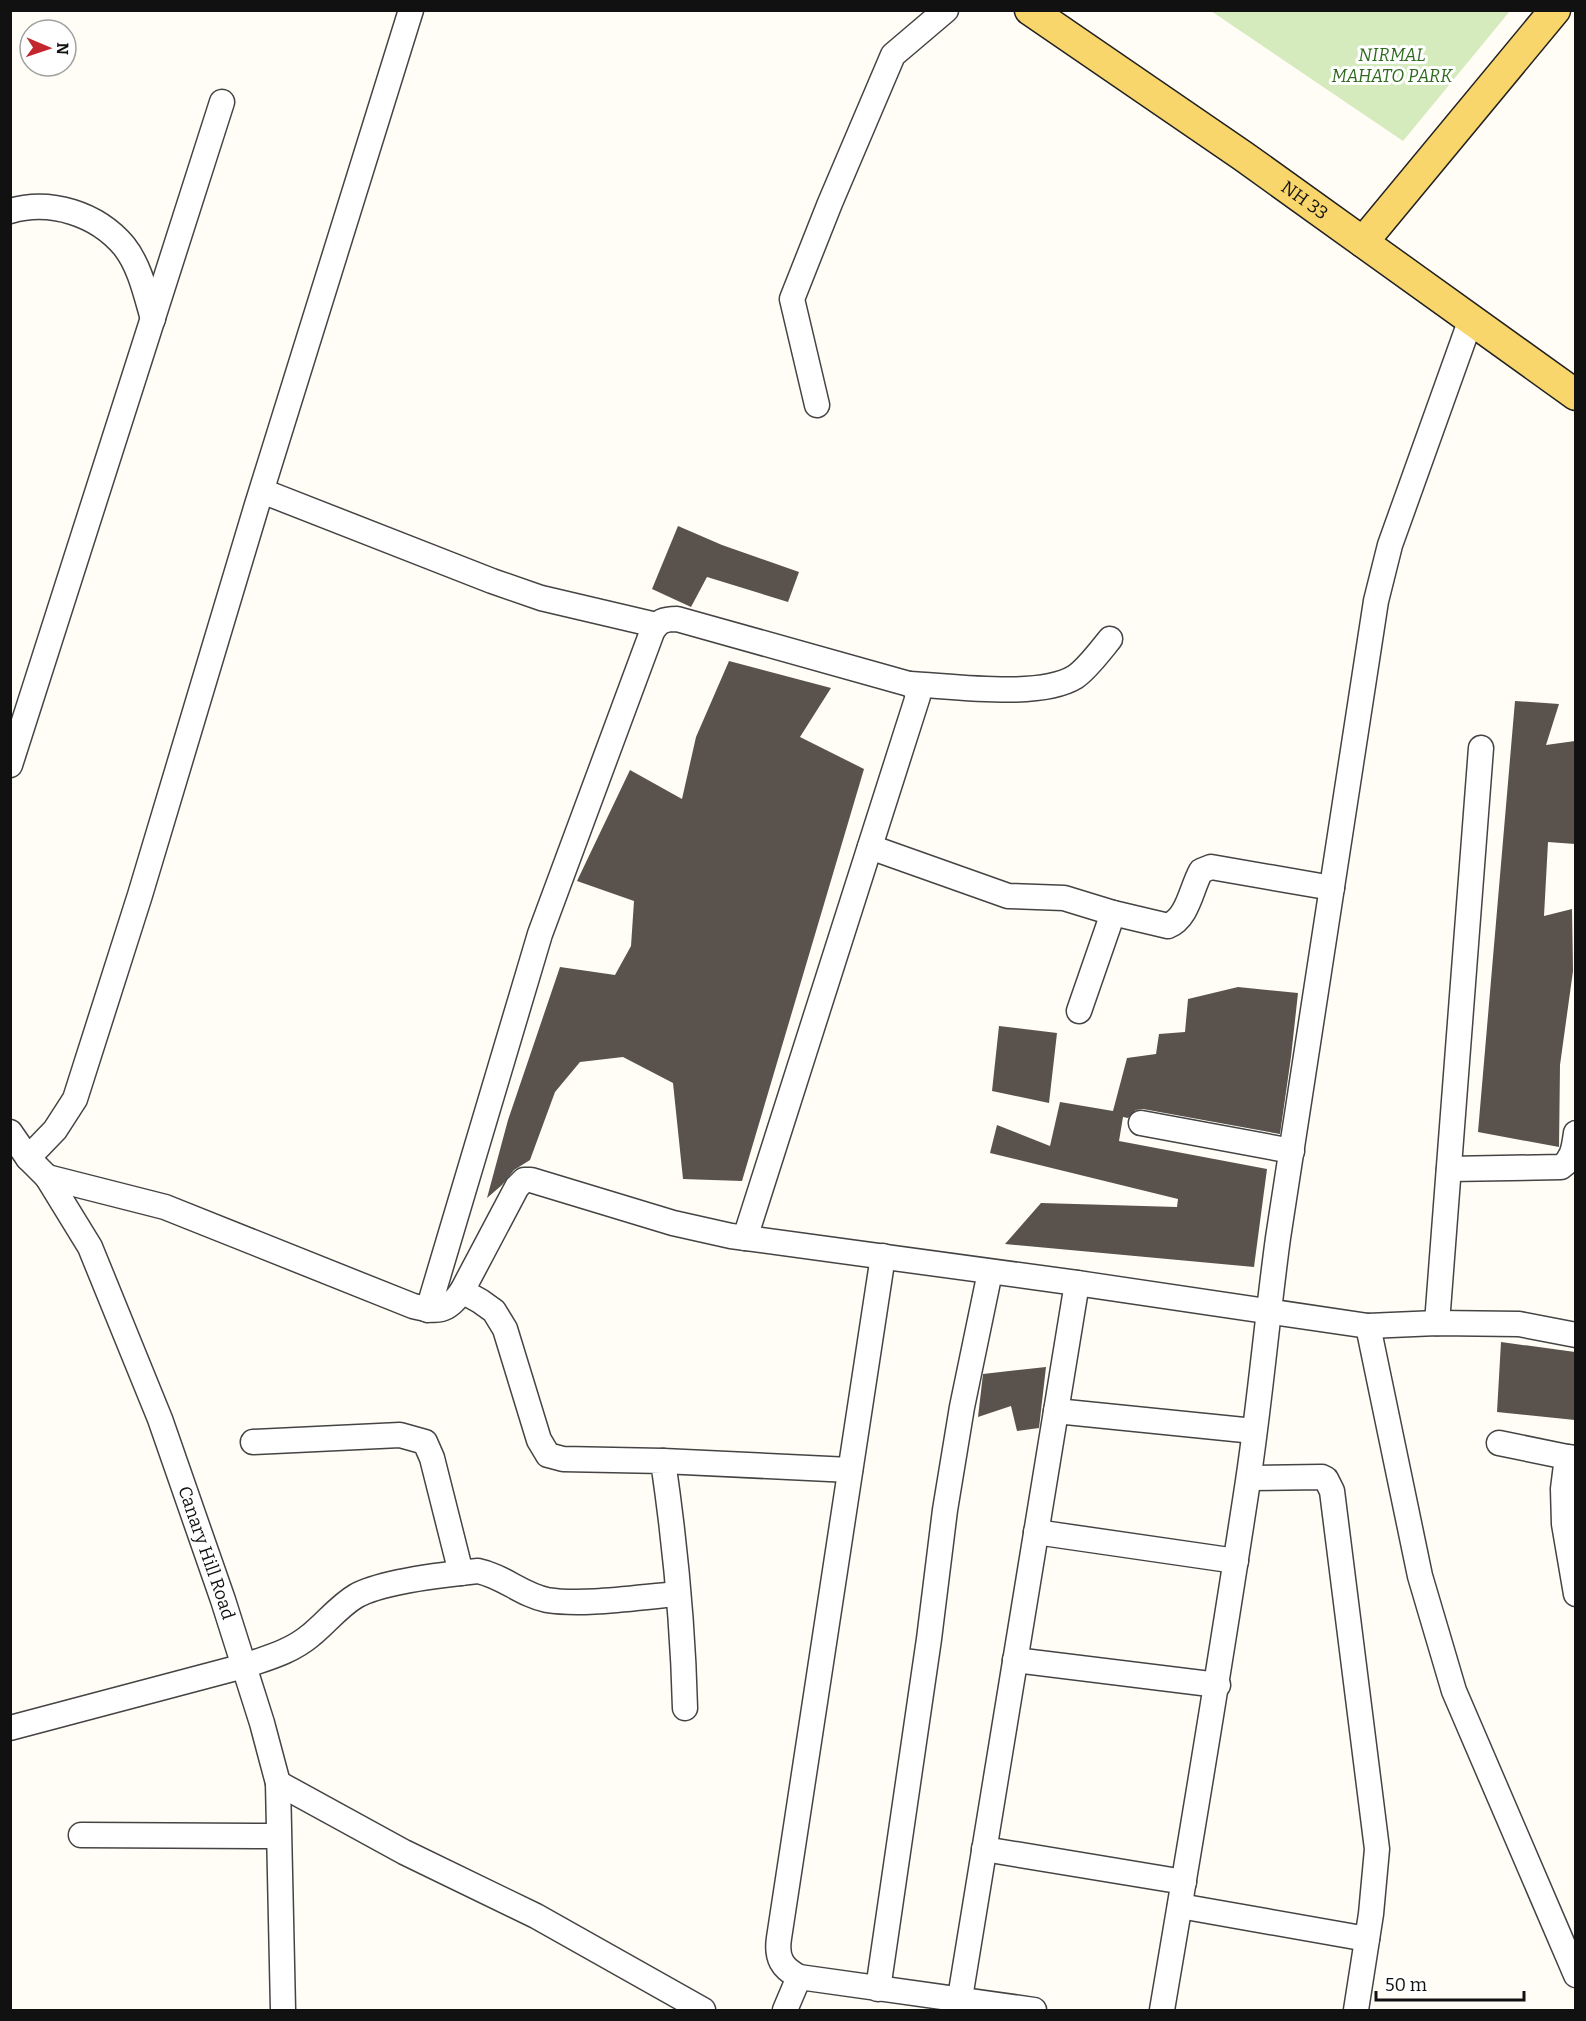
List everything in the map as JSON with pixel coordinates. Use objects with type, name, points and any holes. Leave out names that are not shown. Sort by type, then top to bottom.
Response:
[{"type":"main road","name":"NH 33","points":[[1030,10],[1363,242],[1575,394]]},
{"type":"main road","points":[[1363,242],[1555,10]]},
{"type":"street","points":[[28,1158],[55,1130],[75,1099],[411,10]]},
{"type":"street","points":[[817,405],[792,300],[830,203],[893,55],[945,10]]},
{"type":"street","points":[[10,765],[222,102]]},
{"type":"street","points":[[10,211],[23,207],[53,207],[77,213],[100,226],[124,247],[139,272],[153,319]]},
{"type":"street","points":[[1162,2010],[1218,1684],[1249,1478],[1268,1313],[1376,601],[1387,556],[1472,319]]},
{"type":"street","points":[[262,491],[541,598],[656,625]]},
{"type":"street","points":[[428,1310],[540,934],[656,625],[667,619],[677,619],[909,684],[1017,690],[1048,687],[1076,676],[1110,639]]},
{"type":"street","points":[[745,1238],[917,701],[916,691],[909,684]]},
{"type":"street","points":[[1437,1323],[1481,748]]},
{"type":"street","points":[[870,847],[997,893],[1064,898],[1168,926],[1176,923],[1182,915],[1201,871],[1211,867],[1332,888]]},
{"type":"street","points":[[1079,1011],[1113,913]]},
{"type":"street","points":[[1142,1123],[1292,1151]]},
{"type":"street","name":"Canary Hill Road","points":[[10,1132],[28,1158],[48,1177],[90,1247],[160,1419],[220,1590],[262,1723],[278,1783],[283,2010]]},
{"type":"street","points":[[1449,1169],[1568,1168],[1575,1133]]},
{"type":"street","points":[[48,1177],[165,1207],[428,1310],[442,1310],[453,1304],[517,1187],[524,1180],[536,1181],[673,1223],[745,1238],[1077,1283],[1368,1326],[1437,1323],[1520,1324],[1575,1335]]},
{"type":"street","points":[[882,1256],[777,1951],[780,1962],[788,1971],[799,1977],[959,2005],[1034,2010]]},
{"type":"street","points":[[878,1989],[929,1640],[945,1510],[962,1407],[990,1272]]},
{"type":"street","points":[[959,2005],[1077,1283]]},
{"type":"street","points":[[462,1291],[480,1300],[494,1311],[506,1329],[539,1440],[548,1455],[563,1460],[663,1461],[850,1470]]},
{"type":"street","points":[[1368,1326],[1420,1576],[1454,1691],[1575,1975]]},
{"type":"street","points":[[1056,1411],[1254,1431]]},
{"type":"street","points":[[253,1442],[400,1435],[425,1442],[432,1458],[461,1573]]},
{"type":"street","points":[[1498,1443],[1571,1457],[1563,1489],[1564,1524],[1575,1594]]},
{"type":"street","points":[[663,1461],[670,1507],[684,1648],[685,1708]]},
{"type":"street","points":[[1249,1478],[1322,1477],[1326,1479],[1332,1491],[1377,1849],[1356,2010]]},
{"type":"street","points":[[1036,1532],[1236,1561]]},
{"type":"street","points":[[10,1728],[244,1666],[293,1648],[356,1596],[384,1586],[478,1572],[492,1574],[524,1592],[545,1599],[571,1602],[678,1594]]},
{"type":"street","points":[[1015,1660],[1218,1684]]},
{"type":"street","points":[[278,1783],[404,1852],[536,1916],[703,2010]]},
{"type":"street","points":[[81,1835],[278,1836]]},
{"type":"street","points":[[984,1849],[1367,1939]]},
{"type":"street","points":[[785,2010],[799,1977]]},
{"type":"green space","name":"NIRMAL MAHATO PARK","points":[[1211,11],[1510,11],[1403,141]]},
{"type":"building","points":[[678,526],[722,545],[799,572],[788,602],[707,577],[691,607],[652,589]]},
{"type":"building","points":[[729,661],[831,688],[800,737],[864,769],[742,1181],[683,1179],[673,1083],[623,1057],[580,1062],[555,1092],[530,1160],[514,1170],[487,1198],[508,1120],[560,967],[615,975],[631,946],[634,901],[577,881],[630,770],[682,799],[696,737]]},
{"type":"building","points":[[1515,701],[1559,704],[1546,745],[1575,741],[1575,844],[1548,842],[1544,916],[1572,909],[1573,971],[1560,1065],[1559,1147],[1478,1132]]},
{"type":"building","points":[[1238,987],[1298,993],[1280,1134],[1143,1109],[1136,1110],[1128,1118],[1123,1117],[1119,1141],[1267,1169],[1254,1267],[1005,1244],[1041,1203],[1177,1207],[1178,1199],[990,1153],[997,1125],[1050,1146],[1060,1102],[1113,1111],[1127,1058],[1156,1054],[1159,1034],[1185,1032],[1188,999]]},
{"type":"building","points":[[999,1026],[1057,1033],[1049,1103],[992,1091]]},
{"type":"building","points":[[1501,1342],[1575,1352],[1575,1420],[1497,1412]]},
{"type":"building","points":[[1046,1367],[1039,1428],[1017,1431],[1011,1406],[978,1417],[983,1374]]}]
